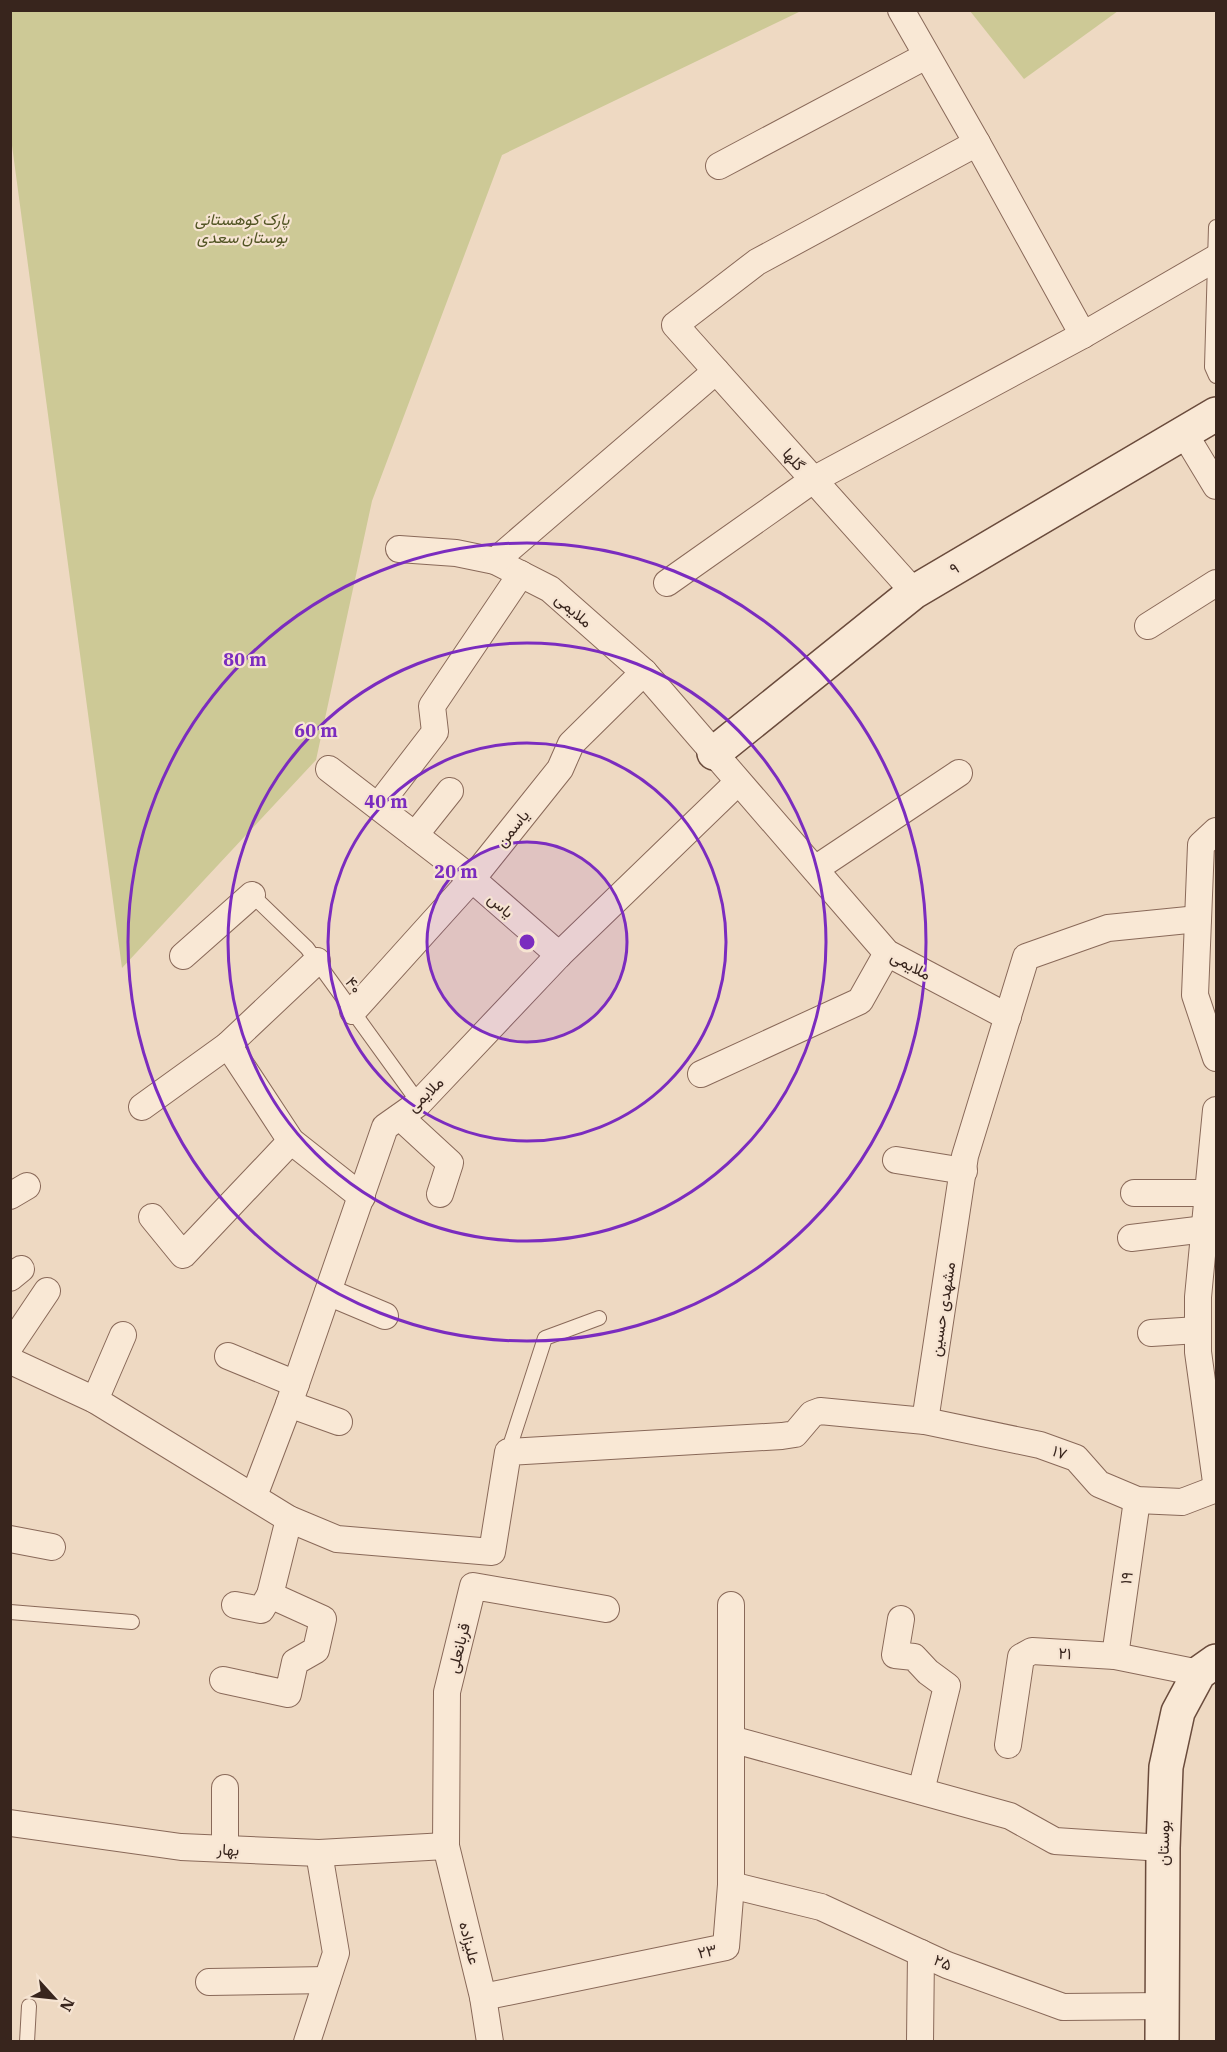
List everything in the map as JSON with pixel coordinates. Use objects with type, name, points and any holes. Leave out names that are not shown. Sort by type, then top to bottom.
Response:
[{"type":"street","points":[[901,10],[1083,335]]},
{"type":"street","points":[[719,166],[926,56]]},
{"type":"street","name":"گلها","points":[[914,592],[675,325],[757,262],[977,143]]},
{"type":"street","points":[[667,583],[813,480],[1083,335],[1216,258]]},
{"type":"street","points":[[495,561],[716,371]]},
{"type":"street","name":"۹","points":[[714,753],[914,592],[1216,414]]},
{"type":"street","points":[[1184,433],[1216,486]]},
{"type":"street","name":"ملایمی","points":[[399,549],[456,553],[495,561],[550,589],[644,672],[887,953],[1008,1017]]},
{"type":"street","points":[[378,806],[435,732],[432,706],[521,574]]},
{"type":"street","points":[[1148,626],[1216,584]]},
{"type":"street","name":"یاسمن","points":[[353,1011],[472,879],[560,769],[571,744],[644,672]]},
{"type":"street","name":"یاس","points":[[329,768],[472,879],[559,955]]},
{"type":"street","points":[[815,869],[959,773]]},
{"type":"street","name":"ملایمی","points":[[254,1496],[385,1128],[409,1110],[559,955],[738,782]]},
{"type":"street","points":[[415,835],[450,791]]},
{"type":"street","points":[[1216,831],[1201,845],[1195,995],[1216,1058]]},
{"type":"street","points":[[183,956],[252,895]]},
{"type":"street","name":"مشهدی حسین","points":[[925,1421],[966,1156],[1026,957],[1108,928],[1198,919]]},
{"type":"street","points":[[701,1074],[860,1001],[887,953]]},
{"type":"street","points":[[142,1107],[228,1045],[317,961]]},
{"type":"street","points":[[228,1045],[291,1141],[362,1197]]},
{"type":"street","points":[[409,1110],[450,1163],[440,1194]]},
{"type":"street","points":[[1216,1110],[1213,1193],[1205,1229],[1198,1298],[1198,1352],[1216,1482]]},
{"type":"street","points":[[152,1217],[183,1255],[291,1141]]},
{"type":"street","points":[[896,1161],[964,1171]]},
{"type":"street","points":[[1134,1193],[1213,1193]]},
{"type":"street","points":[[1131,1238],[1205,1229]]},
{"type":"street","points":[[47,1291],[11,1360],[95,1400],[289,1519],[337,1539],[492,1552],[508,1452],[782,1436],[795,1434],[812,1414],[820,1411],[925,1421]]},
{"type":"street","points":[[328,1292],[385,1316]]},
{"type":"street","points":[[1150,1333],[1198,1330]]},
{"type":"street","points":[[95,1400],[123,1335]]},
{"type":"street","points":[[228,1356],[339,1422]]},
{"type":"street","name":"۱۷","points":[[925,1421],[1040,1445],[1076,1458],[1099,1484],[1137,1500],[1182,1502],[1216,1489]]},
{"type":"street","name":"۱۹","points":[[1115,1656],[1137,1500]]},
{"type":"street","points":[[235,1605],[261,1610],[270,1595],[289,1519]]},
{"type":"street","points":[[10,1539],[52,1547]]},
{"type":"street","name":"قربانعلی","points":[[446,1846],[447,1692],[473,1586],[606,1609]]},
{"type":"street","points":[[223,1680],[288,1694],[295,1662],[315,1650],[323,1619],[270,1595]]},
{"type":"street","name":"۲۳","points":[[483,1997],[726,1947],[731,1885],[730,1605]]},
{"type":"street","points":[[900,1619],[895,1655],[914,1657],[928,1672],[947,1686],[921,1791]]},
{"type":"street","name":"۲۱","points":[[1008,1745],[1021,1657],[1032,1651],[1115,1656],[1208,1667]]},
{"type":"street","name":"بوستان","points":[[1162,2042],[1163,1848],[1166,1767],[1178,1712],[1208,1667]]},
{"type":"street","points":[[730,1739],[1010,1816],[1055,1841],[1163,1848]]},
{"type":"street","points":[[225,1788],[225,1848]]},
{"type":"street","name":"بهار","points":[[10,1823],[181,1846],[319,1853],[446,1846]]},
{"type":"street","name":"علیزاده","points":[[446,1846],[483,1997],[490,2042]]},
{"type":"street","points":[[307,2042],[336,1953],[319,1853]]},
{"type":"street","name":"۲۵","points":[[731,1885],[821,1907],[947,1965],[1062,2007],[1162,2006]]},
{"type":"street","points":[[920,2042],[921,1953]]},
{"type":"street","points":[[209,1982],[327,1980]]},
{"type":"lane","points":[[1216,227],[1212,367],[1216,376]]},
{"type":"lane","name":"۴۰","points":[[252,895],[307,948],[317,961],[353,1011],[409,1110]]},
{"type":"lane","points":[[508,1452],[545,1338],[599,1318]]},
{"type":"lane","points":[[10,1612],[132,1622]]},
{"type":"lane","points":[[27,2042],[29,2006]]},
{"type":"green space","name":"پارک کوهستانی بوستان سعدی","points":[[10,11],[801,11],[502,155],[372,501],[316,760],[122,968],[11,138]]},
{"type":"green space","points":[[970,11],[1118,11],[1024,79]]}]
